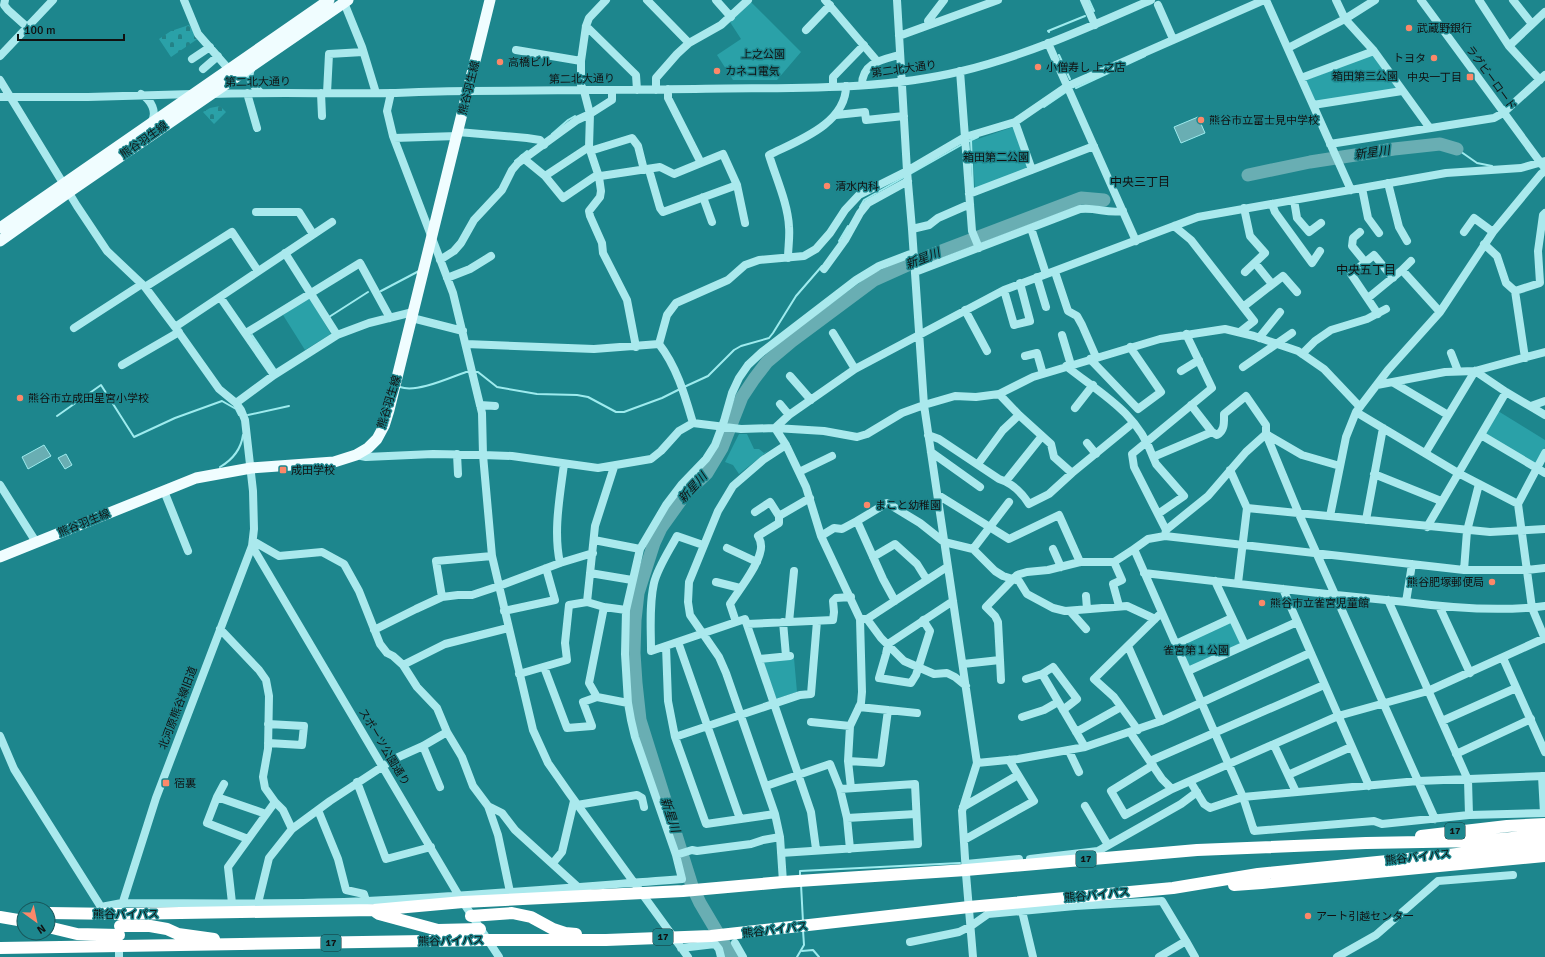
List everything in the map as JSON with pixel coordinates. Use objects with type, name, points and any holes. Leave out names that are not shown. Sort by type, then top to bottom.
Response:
[{"type":"highway","name":"17","points":[[1366,843],[1462,830],[1545,816]]},
{"type":"highway","name":"熊谷バイパス","points":[[0,948],[120,930],[370,905],[461,899],[683,891],[966,867],[1197,850],[1366,843],[1478,841],[1545,836]]},
{"type":"highway","name":"熊谷バイパス","points":[[56,915],[120,930],[244,945],[487,940],[614,940],[711,936],[733,939],[803,926],[969,907],[1173,888],[1258,874],[1545,845]]},
{"type":"highway","name":"17","points":[[1173,888],[1262,883],[1545,856]]},
{"type":"highway","points":[[370,905],[379,914],[438,930],[480,929]]},
{"type":"highway","points":[[0,913],[16,912]]},
{"type":"highway","points":[[471,916],[512,913],[531,917],[553,929],[566,933],[607,935],[614,940]]},
{"type":"highway","points":[[0,917],[16,920]]},
{"type":"highway","points":[[56,929],[77,934],[150,926],[178,934],[228,940],[244,945]]},
{"type":"main road","name":"熊谷羽生線","points":[[0,228],[66,188],[211,94],[232,73],[329,0]]},
{"type":"main road","name":"熊谷羽生線","points":[[0,557],[196,478],[251,468],[334,462],[356,455],[368,448],[377,439],[384,426],[395,384],[490,0]]},
{"type":"main road","name":"熊谷羽生線","points":[[0,241],[151,123],[194,94],[232,73],[256,62],[345,1]]},
{"type":"street","points":[[5,0],[4,5],[8,10],[27,27]]},
{"type":"street","points":[[0,56],[53,0]]},
{"type":"street","points":[[184,0],[198,34],[232,73]]},
{"type":"street","points":[[606,0],[589,18],[586,26],[581,61],[581,85],[590,114],[590,149],[601,191],[600,197],[589,211],[602,243],[604,253],[627,300],[636,346]]},
{"type":"street","points":[[647,0],[689,43]]},
{"type":"street","points":[[716,0],[731,17]]},
{"type":"street","points":[[656,90],[656,78],[672,58],[689,43],[722,25],[748,0]]},
{"type":"street","points":[[897,0],[907,176],[924,405],[977,763],[962,807],[974,957]]},
{"type":"street","points":[[929,25],[928,21],[944,0]]},
{"type":"street","points":[[899,36],[998,0]]},
{"type":"street","points":[[1084,0],[1094,25]]},
{"type":"street","name":"第二北大通り","points":[[0,97],[88,97],[140,94],[260,92],[391,93],[668,90],[832,87],[862,85],[901,81],[960,71],[989,64],[1094,25],[1151,0]]},
{"type":"street","points":[[824,269],[845,240],[860,212],[868,203],[965,139],[1015,122],[1066,87],[1265,0],[1288,48],[1350,190]]},
{"type":"street","points":[[1336,0],[1345,19],[1374,51],[1429,127]]},
{"type":"street","points":[[1288,48],[1345,19],[1375,0]]},
{"type":"street","name":"ラグビーロード","points":[[1421,0],[1503,113],[1544,166]]},
{"type":"street","points":[[1332,147],[1429,127],[1494,118],[1503,113],[1542,77],[1509,46],[1479,0]]},
{"type":"street","points":[[1513,0],[1532,24]]},
{"type":"street","points":[[345,1],[376,93]]},
{"type":"street","points":[[806,30],[828,3],[877,61]]},
{"type":"street","points":[[1158,5],[1173,39]]},
{"type":"street","points":[[1509,46],[1545,12]]},
{"type":"street","points":[[586,26],[636,75],[637,90]]},
{"type":"street","points":[[1048,43],[1066,87],[1124,211],[1136,241]]},
{"type":"street","points":[[832,87],[833,77],[864,45]]},
{"type":"street","points":[[192,59],[210,47]]},
{"type":"street","points":[[516,50],[581,61]]},
{"type":"street","points":[[1301,78],[1374,51]]},
{"type":"street","points":[[322,116],[329,54],[363,52]]},
{"type":"street","points":[[862,85],[862,77],[865,71],[877,61],[899,55]]},
{"type":"street","points":[[203,69],[218,56]]},
{"type":"street","points":[[256,62],[250,70],[249,77],[251,84],[260,92]]},
{"type":"street","points":[[960,71],[972,232],[979,248]]},
{"type":"street","points":[[0,80],[66,188],[107,251],[143,286],[177,329],[219,389],[236,403],[274,375],[337,335],[369,323],[412,315],[463,331]]},
{"type":"street","points":[[788,258],[789,226],[784,198],[769,155],[817,131],[836,114],[843,105],[846,95],[846,86]]},
{"type":"street","points":[[440,260],[454,251],[461,243],[474,220],[502,190],[512,170],[523,158],[544,145],[577,120],[590,114],[612,100],[612,90]]},
{"type":"street","points":[[668,90],[668,98],[701,163]]},
{"type":"street","points":[[1313,105],[1402,91]]},
{"type":"street","points":[[247,93],[258,128]]},
{"type":"street","points":[[391,93],[387,111],[394,138],[453,293],[472,367],[482,413],[483,454],[492,556],[533,730],[548,763],[688,957]]},
{"type":"street","points":[[140,94],[150,101],[154,112],[154,117],[151,123]]},
{"type":"street","points":[[836,114],[864,112],[866,120],[904,116]]},
{"type":"street","points":[[1015,122],[1032,170]]},
{"type":"street","points":[[394,138],[457,134],[527,138],[540,140],[544,145]]},
{"type":"street","points":[[545,176],[590,149],[632,138],[638,146],[660,208],[663,212],[736,185]]},
{"type":"street","points":[[969,194],[1094,146]]},
{"type":"street","points":[[523,158],[545,176],[563,198],[594,177],[660,167],[674,174],[723,154],[736,185],[745,223]]},
{"type":"street","points":[[775,428],[789,415],[855,369],[1004,290],[1198,217],[1446,174],[1544,166],[1541,174],[1484,244],[1440,312],[1388,370],[1358,410],[1346,437],[1330,516]]},
{"type":"street","points":[[659,344],[667,315],[676,303],[728,280],[745,265],[759,260],[804,256],[816,249],[830,233],[845,210],[859,195],[907,176]]},
{"type":"street","points":[[1388,184],[1399,227],[1407,242]]},
{"type":"street","points":[[1362,188],[1368,218],[1379,233]]},
{"type":"street","points":[[703,197],[712,222]]},
{"type":"street","points":[[1294,200],[1297,218],[1309,232],[1321,223]]},
{"type":"street","points":[[912,229],[929,225],[938,218],[970,204]]},
{"type":"street","points":[[1272,204],[1275,212],[1312,263],[1320,251]]},
{"type":"street","points":[[915,272],[1080,209],[1091,208],[1113,213],[1124,211]]},
{"type":"street","points":[[1244,208],[1250,236],[1265,253],[1245,272]]},
{"type":"street","points":[[256,212],[298,212],[313,234]]},
{"type":"street","points":[[1515,291],[1540,282],[1538,251],[1543,215],[1545,213]]},
{"type":"street","points":[[1464,232],[1474,218],[1493,232]]},
{"type":"street","points":[[122,365],[177,329],[220,297],[332,222]]},
{"type":"street","points":[[1174,226],[1191,240],[1254,321],[1240,332]]},
{"type":"street","points":[[1032,228],[1046,274]]},
{"type":"street","points":[[74,328],[232,232],[258,271]]},
{"type":"street","points":[[1360,232],[1353,238],[1352,246],[1365,262]]},
{"type":"street","points":[[1484,244],[1497,256],[1506,283],[1515,291],[1525,358]]},
{"type":"street","points":[[285,253],[337,335]]},
{"type":"street","points":[[461,899],[510,892],[579,888],[682,879],[677,855],[635,737],[628,703],[625,654],[626,610],[640,548],[666,505],[682,484],[706,459],[715,446],[732,393],[748,366],[762,352],[856,280],[879,266],[913,253]]},
{"type":"street","points":[[1378,314],[1351,274],[1374,255],[1393,278]]},
{"type":"street","points":[[447,278],[470,269],[491,256]]},
{"type":"street","points":[[1368,298],[1411,262]]},
{"type":"street","points":[[246,333],[360,263],[390,318]]},
{"type":"street","points":[[1255,263],[1272,284]]},
{"type":"street","points":[[1402,270],[1440,312]]},
{"type":"street","points":[[1054,272],[1068,311],[1077,316],[1082,324],[1093,358],[1138,409],[1161,392],[1130,347]]},
{"type":"street","points":[[1242,307],[1283,276],[1297,292]]},
{"type":"street","points":[[1037,277],[1046,306]]},
{"type":"street","points":[[1004,290],[1014,325],[1030,321],[1020,283]]},
{"type":"street","points":[[220,297],[274,375]]},
{"type":"street","points":[[1302,354],[1315,341],[1331,330],[1367,319],[1386,309]]},
{"type":"street","points":[[965,310],[987,351]]},
{"type":"street","points":[[1259,338],[1280,312]]},
{"type":"street","points":[[356,455],[366,457],[483,454],[512,456],[598,468],[651,459],[679,431],[693,423],[741,429],[775,428],[824,431],[857,437],[867,434],[902,413],[924,405],[956,396],[976,398],[999,394],[1033,377],[1130,347],[1186,334],[1226,329],[1259,338],[1302,354],[1324,369],[1358,410],[1383,428],[1426,452],[1458,473],[1518,504]]},
{"type":"street","points":[[833,333],[855,369]]},
{"type":"street","points":[[1243,367],[1292,333]]},
{"type":"street","points":[[1165,533],[1158,514],[1134,467],[1132,454],[1212,388],[1186,334]]},
{"type":"street","points":[[1062,335],[1069,366],[1084,380],[1093,385],[1122,409],[1147,441],[1156,464],[1184,496],[1158,514]]},
{"type":"street","points":[[466,344],[594,349],[659,344]]},
{"type":"street","points":[[659,344],[667,354],[680,381],[693,423]]},
{"type":"street","points":[[1377,385],[1424,375],[1458,371],[1475,371],[1545,352]]},
{"type":"street","points":[[1025,356],[1037,353],[1043,374]]},
{"type":"street","points":[[1451,353],[1458,371]]},
{"type":"street","points":[[1181,371],[1199,360]]},
{"type":"street","points":[[1475,371],[1506,392],[1545,414]]},
{"type":"street","points":[[1426,452],[1475,371]]},
{"type":"street","points":[[790,376],[811,400]]},
{"type":"street","points":[[1394,382],[1448,415]]},
{"type":"street","points":[[1075,408],[1093,385]]},
{"type":"street","points":[[1427,527],[1506,392]]},
{"type":"street","points":[[999,394],[1019,415],[1051,444],[1054,457],[1072,473]]},
{"type":"street","points":[[1191,406],[1212,432],[1217,435],[1220,434],[1225,424],[1224,414],[1246,396],[1266,425],[1266,434],[1299,514],[1318,553],[1383,704],[1435,819]]},
{"type":"street","points":[[1531,406],[1545,401]]},
{"type":"street","name":"北河原熊谷線旧道","points":[[120,930],[156,798],[252,544],[254,516],[251,468],[245,420],[236,403]]},
{"type":"street","points":[[780,404],[789,415]]},
{"type":"street","points":[[480,405],[495,406]]},
{"type":"street","points":[[978,464],[1003,430],[1019,415]]},
{"type":"street","points":[[928,435],[939,439],[999,479],[1006,481],[1023,495],[1029,504],[1049,494],[1133,422]]},
{"type":"street","points":[[775,428],[786,445],[806,487],[821,536],[863,619],[904,661],[934,674],[947,673],[955,677],[966,686]]},
{"type":"street","points":[[1366,520],[1383,428]]},
{"type":"street","points":[[1153,457],[1212,432]]},
{"type":"street","points":[[1266,434],[1302,454],[1340,466]]},
{"type":"street","points":[[1001,680],[998,622],[995,616],[986,607],[1017,575],[1027,572],[1048,570],[1080,562],[1114,562],[1148,539],[1165,533],[1208,496],[1246,452],[1266,434]]},
{"type":"street","points":[[1481,435],[1545,473]]},
{"type":"street","points":[[1006,481],[1042,436]]},
{"type":"street","points":[[1087,443],[1096,454]]},
{"type":"street","points":[[784,882],[780,837],[775,814],[766,786],[726,672],[719,657],[690,615],[688,597],[689,582],[703,545],[718,511],[733,486],[763,460],[786,445]]},
{"type":"street","points":[[932,452],[980,487]]},
{"type":"street","points":[[1324,685],[1214,733],[1151,763],[1111,791],[1125,815],[1172,789],[1338,716],[1428,691],[1545,638],[1532,608],[1518,504],[1545,453]]},
{"type":"street","points":[[457,454],[458,474]]},
{"type":"street","points":[[799,472],[832,456]]},
{"type":"street","points":[[560,563],[557,550],[558,507],[564,464]]},
{"type":"street","points":[[587,602],[595,526],[614,466]]},
{"type":"street","points":[[1230,470],[1247,508],[1238,583]]},
{"type":"street","points":[[1374,474],[1442,501]]},
{"type":"street","points":[[1464,570],[1467,531],[1479,484]]},
{"type":"street","points":[[0,485],[36,542]]},
{"type":"street","points":[[164,491],[188,551]]},
{"type":"street","points":[[938,495],[1009,539],[1058,515],[1080,562]]},
{"type":"street","points":[[779,516],[810,498]]},
{"type":"street","points":[[736,622],[730,604],[757,562],[761,552],[761,542],[758,536],[779,523],[779,516],[770,502],[755,512]]},
{"type":"street","points":[[973,549],[1009,502]]},
{"type":"street","points":[[821,536],[834,528],[842,529],[887,503],[920,522],[944,542],[973,549],[995,571],[1002,576],[1019,581],[1027,594],[1053,608],[1065,611],[1126,606],[1155,619]]},
{"type":"street","points":[[1247,508],[1467,531],[1490,532],[1545,529]]},
{"type":"street","points":[[856,521],[895,601]]},
{"type":"street","points":[[1165,533],[1242,545],[1464,570],[1527,570],[1545,568]]},
{"type":"street","points":[[703,545],[678,536],[662,564],[654,583],[651,607],[651,651],[745,619],[811,812],[816,850]]},
{"type":"street","points":[[594,540],[640,548]]},
{"type":"street","points":[[252,544],[279,556],[322,552],[344,564],[359,591],[380,644],[387,653],[403,665],[417,686],[437,708],[447,732],[462,757],[473,786],[488,806],[498,835],[510,892]]},
{"type":"street","name":"スポーツ公園通り","points":[[252,544],[471,916],[499,957]]},
{"type":"street","points":[[873,557],[895,544],[917,564],[927,580]]},
{"type":"street","points":[[728,548],[757,562]]},
{"type":"street","points":[[1053,549],[1062,567]]},
{"type":"street","points":[[1134,549],[1229,764],[1243,797],[1254,831],[1374,821],[1382,824],[1469,815],[1545,816],[1543,776],[1418,781],[1243,797],[1210,808],[1204,804],[1190,781]]},
{"type":"street","points":[[374,630],[416,608],[442,597],[472,595],[560,563],[593,553]]},
{"type":"street","points":[[442,597],[436,561],[492,556]]},
{"type":"street","points":[[1114,562],[1122,580],[1113,584],[1120,606]]},
{"type":"street","points":[[1406,602],[1412,564]]},
{"type":"street","points":[[863,619],[895,601],[947,567]]},
{"type":"street","points":[[504,611],[555,600],[546,568]]},
{"type":"street","points":[[759,659],[789,656],[786,622],[794,571]]},
{"type":"street","points":[[590,573],[632,580]]},
{"type":"street","points":[[1144,573],[1439,606],[1478,608],[1532,608],[1545,606]]},
{"type":"street","points":[[1215,581],[1245,645]]},
{"type":"street","points":[[716,582],[740,588]]},
{"type":"street","points":[[1283,588],[1369,786]]},
{"type":"street","points":[[1086,596],[1087,609]]},
{"type":"street","points":[[747,624],[833,620],[833,600],[836,598],[851,597]]},
{"type":"street","points":[[1388,600],[1468,780],[1469,815]]},
{"type":"street","points":[[923,620],[930,631],[916,675],[911,683],[879,678],[888,644],[923,620],[953,601]]},
{"type":"street","points":[[519,674],[567,660],[565,643],[569,605],[587,602],[626,610]]},
{"type":"street","points":[[597,697],[589,683],[604,606]]},
{"type":"street","points":[[1439,606],[1470,673]]},
{"type":"street","points":[[1070,610],[1086,629]]},
{"type":"street","points":[[1162,612],[1094,679],[1114,697],[1121,707],[1151,763],[1162,779],[1172,789]]},
{"type":"street","points":[[1176,644],[1232,618]]},
{"type":"street","points":[[851,788],[848,761],[850,726],[859,707],[862,692],[863,619]]},
{"type":"street","points":[[675,737],[774,703],[800,695],[811,694],[817,621]]},
{"type":"street","points":[[1188,671],[1297,622]]},
{"type":"street","points":[[403,665],[445,644],[508,628]]},
{"type":"street","points":[[220,629],[259,670],[266,680],[269,696],[268,743],[263,777],[266,788],[275,802],[283,810],[292,829]]},
{"type":"street","points":[[678,642],[740,819]]},
{"type":"street","points":[[666,646],[668,701],[675,737],[706,824],[775,814]]},
{"type":"street","points":[[1128,646],[1161,721]]},
{"type":"street","points":[[977,763],[1069,751],[1134,731],[1161,721],[1310,653]]},
{"type":"street","points":[[1503,658],[1545,752]]},
{"type":"street","points":[[963,664],[1000,660]]},
{"type":"street","points":[[544,667],[567,728],[592,726],[582,702],[597,697],[628,703]]},
{"type":"street","points":[[1026,680],[1042,674],[1053,667],[1077,699],[1063,710]]},
{"type":"street","points":[[1042,674],[1085,747]]},
{"type":"street","points":[[1442,722],[1516,688]]},
{"type":"street","points":[[1022,717],[1044,710],[1058,702]]},
{"type":"street","points":[[859,707],[917,713]]},
{"type":"street","points":[[1076,732],[1121,707]]},
{"type":"street","points":[[848,761],[880,763],[888,710]]},
{"type":"street","points":[[1456,754],[1531,719]]},
{"type":"street","points":[[812,722],[850,726]]},
{"type":"street","points":[[268,724],[304,726],[302,745],[268,743]]},
{"type":"street","points":[[258,903],[269,858],[292,829],[357,782],[382,766],[424,746],[447,732]]},
{"type":"street","points":[[0,736],[14,769],[101,907],[120,930],[232,903],[370,905],[364,894],[346,890],[338,859],[318,810]]},
{"type":"street","points":[[1274,744],[1296,792]]},
{"type":"street","points":[[424,746],[440,787]]},
{"type":"street","points":[[1288,775],[1351,746]]},
{"type":"street","points":[[1069,751],[1079,772]]},
{"type":"street","points":[[964,840],[1034,801],[1009,760]]},
{"type":"street","points":[[766,786],[830,764],[840,789],[847,818],[850,849]]},
{"type":"street","points":[[962,807],[1018,775]]},
{"type":"street","points":[[357,782],[386,859],[431,847]]},
{"type":"street","points":[[224,784],[217,797],[207,823],[248,839]]},
{"type":"street","points":[[782,853],[918,844],[915,784],[840,789]]},
{"type":"street","points":[[966,867],[1098,851],[1181,804],[1197,792]]},
{"type":"street","points":[[576,803],[637,795],[642,798],[644,806]]},
{"type":"street","points":[[217,797],[266,814]]},
{"type":"street","points":[[232,903],[228,867],[275,802]]},
{"type":"street","points":[[553,864],[562,852],[576,803]]},
{"type":"street","points":[[488,806],[502,813],[515,830],[579,888]]},
{"type":"street","points":[[1085,806],[1108,845]]},
{"type":"street","points":[[847,818],[916,814]]},
{"type":"street","points":[[677,855],[692,850],[697,851],[751,844],[780,837]]},
{"type":"street","points":[[1337,957],[1376,935],[1438,881],[1513,874]]},
{"type":"street","points":[[910,942],[959,932],[971,926],[988,914],[1075,906],[1162,901],[1196,957]]},
{"type":"street","points":[[1022,910],[1033,957]]},
{"type":"street","points":[[733,939],[743,957]]},
{"type":"street","points":[[1158,957],[1186,941]]},
{"type":"street","points":[[681,948],[715,944],[719,948],[721,957]]},
{"type":"green space","name":"上之公園","points":[[751,2],[801,52],[777,80],[733,80],[717,55],[741,39],[730,22]]},
{"type":"green space","points":[[189,25],[199,38],[171,57],[159,39],[171,31]]},
{"type":"green space","name":"箱田第三公園","points":[[1373,54],[1398,89],[1315,103],[1304,81]]},
{"type":"green space","points":[[220,106],[226,112],[214,124],[203,112],[210,108]]},
{"type":"green space","name":"箱田第二公園","points":[[1013,127],[1029,170],[975,190],[972,141]]},
{"type":"green space","points":[[309,297],[331,334],[305,350],[283,315]]},
{"type":"green space","points":[[1498,411],[1545,440],[1545,447],[1535,464],[1486,434]]},
{"type":"green space","points":[[739,434],[747,434],[754,449],[759,449],[764,453],[768,451],[739,474],[733,465],[725,462]]},
{"type":"green space","name":"雀宮第１公園","points":[[1231,621],[1241,644],[1190,667],[1179,643]]},
{"type":"green space","points":[[794,658],[797,692],[776,699],[763,660]]},
{"type":"shaded area","points":[[1198,117],[1205,133],[1181,143],[1174,127]]},
{"type":"shaded area","points":[[44,445],[51,456],[28,469],[22,457]]},
{"type":"shaded area","points":[[66,454],[72,465],[65,469],[58,458]]},
{"type":"waterway","points":[[1089,0],[1094,11]]},
{"type":"waterway","points":[[1049,32],[1048,31],[1085,16]]},
{"type":"waterway","points":[[1059,55],[1070,79]]},
{"type":"waterway","points":[[1076,88],[1145,56]]},
{"type":"waterway","points":[[1044,107],[1066,92]]},
{"type":"waterway","points":[[552,134],[575,116]]},
{"type":"waterway","points":[[967,142],[978,137]]},
{"type":"waterway","points":[[971,140],[973,188]]},
{"type":"waterway","points":[[910,174],[963,144]]},
{"type":"waterway","name":"新星川","points":[[1248,175],[1310,162],[1394,149],[1440,144],[1457,149]]},
{"type":"waterway","name":"新星川","points":[[1457,149],[1477,163],[1492,166]]},
{"type":"waterway","points":[[515,161],[527,151]]},
{"type":"waterway","points":[[860,207],[864,200],[906,176]]},
{"type":"waterway","name":"新星川","points":[[732,957],[700,903],[692,886],[640,720],[634,653],[635,620],[638,593],[654,543],[661,528],[686,493],[707,473],[722,448],[742,397],[767,362],[792,341],[874,280],[923,258],[1081,198],[1104,200]]},
{"type":"waterway","points":[[839,241],[848,226]]},
{"type":"waterway","points":[[684,387],[708,376],[734,350],[741,346],[769,338],[796,296],[822,266]]},
{"type":"waterway","points":[[381,291],[419,271]]},
{"type":"waterway","points":[[329,317],[368,292]]},
{"type":"waterway","points":[[252,335],[275,369]]},
{"type":"waterway","points":[[400,387],[415,388],[470,372]]},
{"type":"waterway","points":[[475,372],[478,372],[497,387],[537,394],[577,395],[588,397],[616,412],[624,412],[662,398],[680,389]]},
{"type":"waterway","points":[[57,416],[101,385],[134,437],[175,418],[222,401],[236,409],[239,415]]},
{"type":"waterway","points":[[248,415],[289,406]]},
{"type":"waterway","points":[[220,467],[235,454],[243,435]]},
{"type":"waterway","points":[[800,876],[800,871],[960,863]]},
{"type":"waterway","points":[[801,884],[803,922]]},
{"type":"waterway","points":[[797,957],[804,945],[803,930]]},
{"type":"waterway","points":[[802,951],[813,950],[819,957]]},
{"type":"place","name":"武蔵野銀行","points":[[1409,28]]},
{"type":"place","name":"トヨタ","points":[[1434,58]]},
{"type":"place","name":"高橋ビル","points":[[500,62]]},
{"type":"place","name":"小僧寿し 上之店","points":[[1038,67]]},
{"type":"place","name":"カネコ電気","points":[[717,71]]},
{"type":"place","name":"中央一丁目","points":[[1470,77]]},
{"type":"place","name":"熊谷市立富士見中学校","points":[[1201,120]]},
{"type":"place","name":"清水内科","points":[[827,186]]},
{"type":"place","name":"熊谷市立成田星宮小学校","points":[[20,398]]},
{"type":"place","name":"成田学校","points":[[283,470]]},
{"type":"place","name":"まこと幼稚園","points":[[867,505]]},
{"type":"place","name":"熊谷肥塚郵便局","points":[[1492,582]]},
{"type":"place","name":"熊谷市立雀宮児童館","points":[[1262,603]]},
{"type":"place","name":"宿裏","points":[[166,783]]},
{"type":"place","name":"アート引越センター","points":[[1308,916]]},
{"type":"district","name":"中央三丁目","points":[[1140,182]]},
{"type":"district","name":"中央五丁目","points":[[1366,270]]}]
